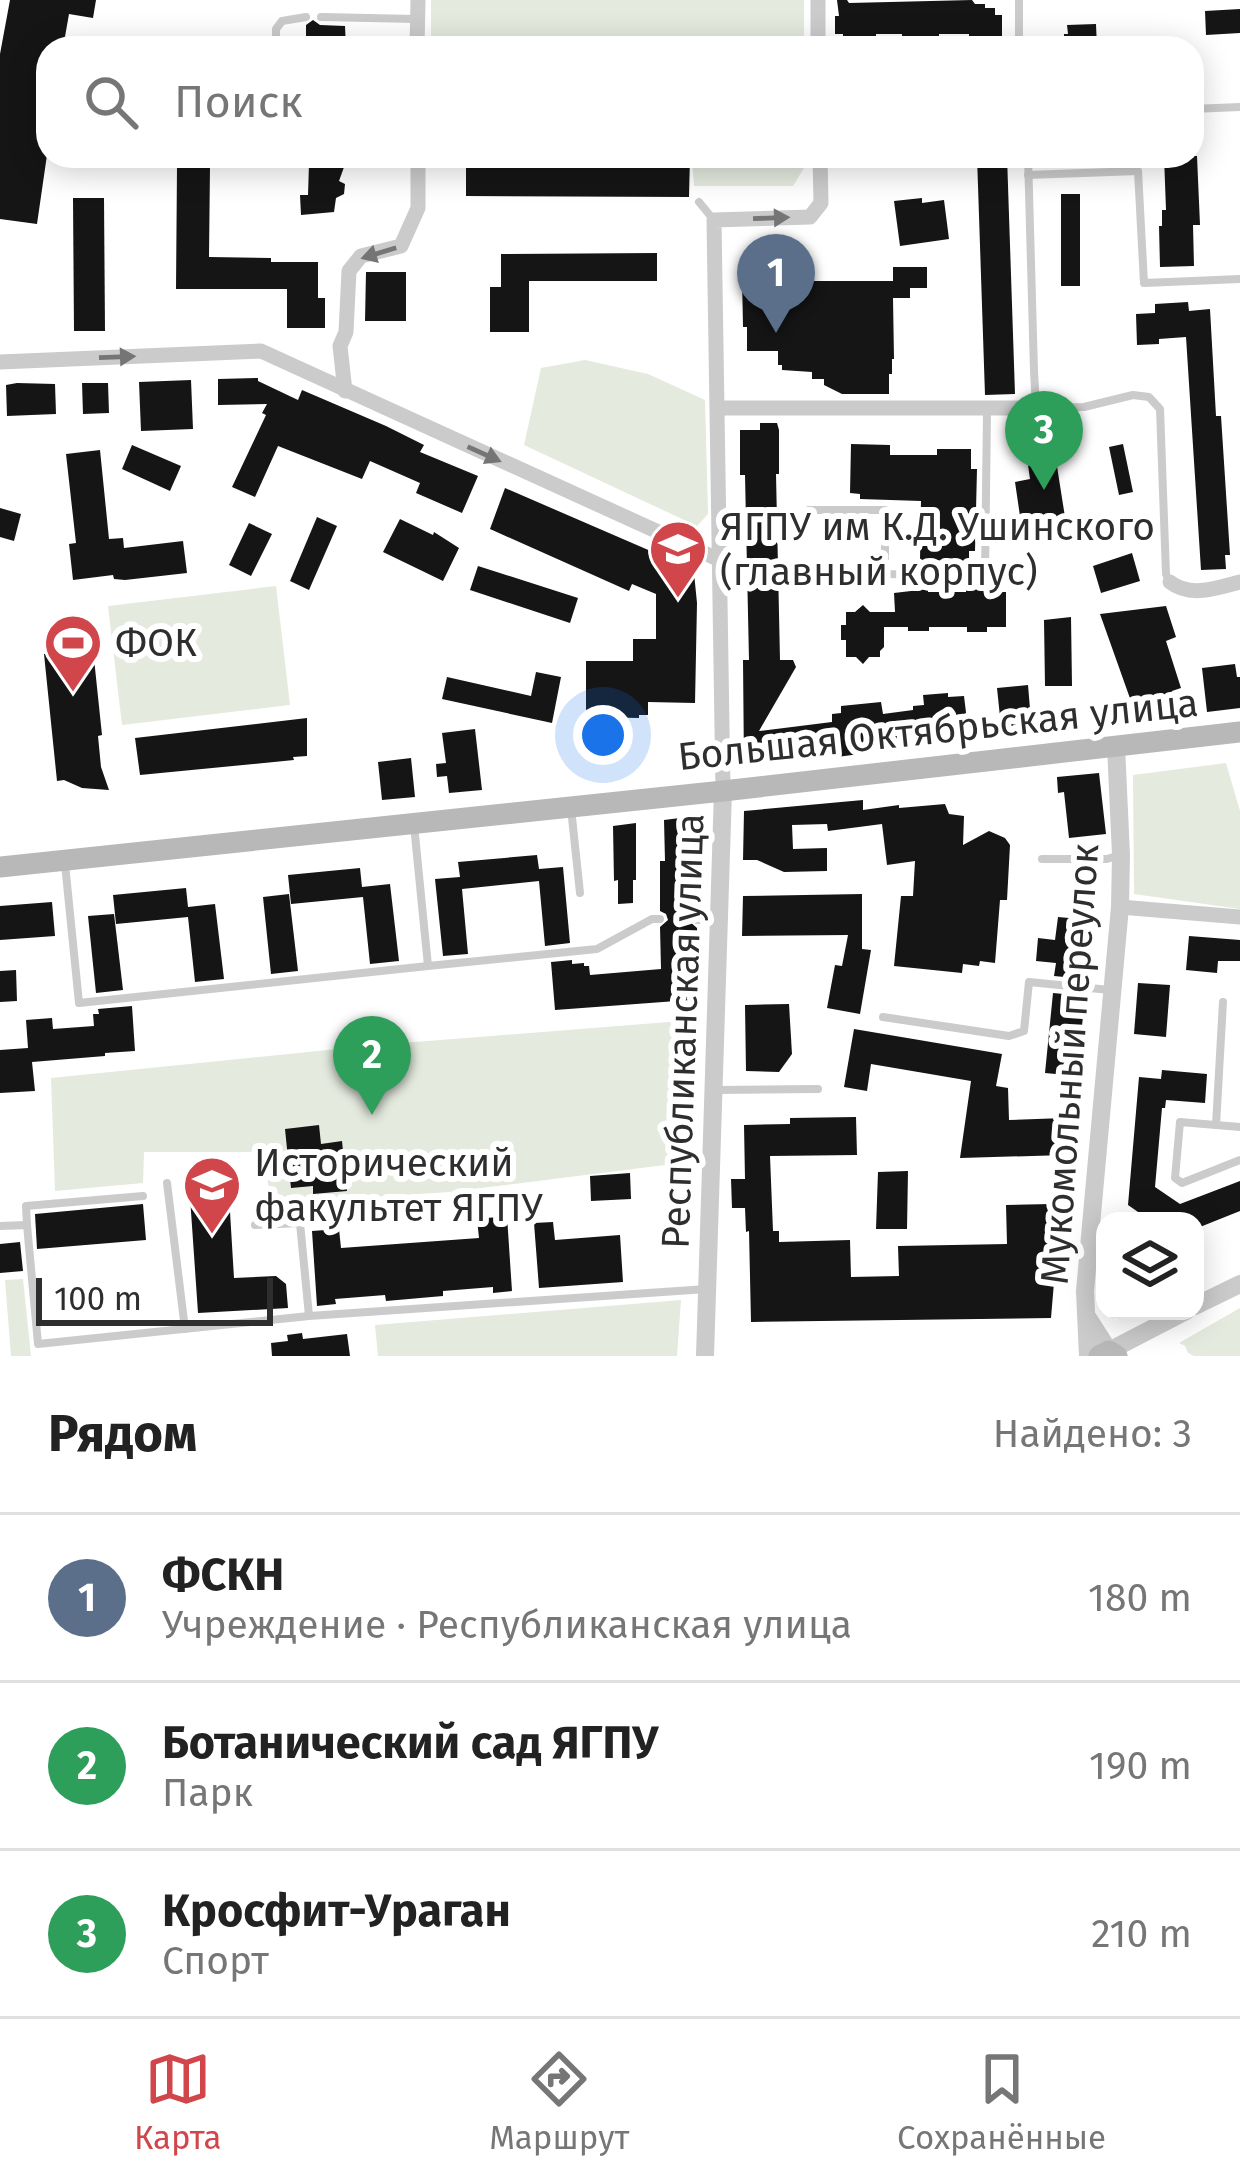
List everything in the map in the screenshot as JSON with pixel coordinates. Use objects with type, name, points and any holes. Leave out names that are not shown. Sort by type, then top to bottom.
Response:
[{"type":"main road","name":"Большая Октябрьская улица","points":[[0,867],[1240,732]]},
{"type":"street","points":[[417,36],[418,0]]},
{"type":"street","points":[[818,0],[818,36]]},
{"type":"street","points":[[345,391],[340,346],[346,332],[349,271],[361,256],[400,246],[418,208],[418,168]]},
{"type":"street","points":[[714,220],[809,217],[821,203],[820,168]]},
{"type":"street","name":"Республиканская улица","points":[[705,1356],[723,790],[714,220]]},
{"type":"street","points":[[0,362],[261,351],[722,560]]},
{"type":"street","points":[[718,408],[1036,408]]},
{"type":"street","points":[[1170,582],[1186,591],[1240,582]]},
{"type":"street","name":"Мукомольный переулок","points":[[1103,1355],[1085,1314],[1084,1291],[1120,907],[1116,746]]},
{"type":"street","points":[[1120,907],[1240,917]]},
{"type":"street","points":[[1204,1302],[1240,1284]]},
{"type":"street","points":[[1103,1355],[1169,1320]]},
{"type":"lane","points":[[1019,0],[1019,36]]},
{"type":"lane","points":[[276,36],[282,21],[306,17]]},
{"type":"lane","points":[[321,17],[418,19]]},
{"type":"lane","points":[[1204,108],[1240,107]]},
{"type":"lane","points":[[1028,168],[1036,408],[1042,432]]},
{"type":"lane","points":[[1028,175],[1138,171],[1144,283],[1240,279]]},
{"type":"lane","points":[[699,202],[714,220]]},
{"type":"lane","points":[[1036,408],[1084,406],[1133,395],[1157,403],[1170,582]]},
{"type":"lane","points":[[809,510],[885,510],[885,574],[986,575],[987,408]]},
{"type":"lane","points":[[571,806],[580,893]]},
{"type":"lane","points":[[413,823],[428,966]]},
{"type":"lane","points":[[1042,859],[1121,855]]},
{"type":"lane","points":[[65,860],[79,1003],[597,949],[660,919]]},
{"type":"lane","points":[[697,920],[721,920]]},
{"type":"lane","points":[[883,1017],[1009,1036],[1024,1031],[1029,982],[1111,990]]},
{"type":"lane","points":[[1216,1125],[1223,1001]]},
{"type":"lane","points":[[715,1090],[818,1089]]},
{"type":"lane","points":[[1240,1127],[1180,1122],[1175,1178],[1183,1183],[1240,1160]]},
{"type":"lane","points":[[167,1183],[185,1329]]},
{"type":"lane","points":[[143,1196],[26,1206],[38,1345],[309,1316],[708,1289]]},
{"type":"lane","points":[[255,1225],[299,1223],[309,1316]]},
{"type":"lane","points":[[0,1226],[27,1225]]},
{"type":"shaded area","points":[[431,0],[804,0],[804,36],[431,36]]},
{"type":"shaded area","points":[[693,168],[804,168],[793,186],[694,186]]},
{"type":"shaded area","points":[[585,360],[648,374],[705,400],[708,514],[697,526],[524,445],[541,368]]},
{"type":"shaded area","points":[[276,586],[290,705],[122,725],[108,606]]},
{"type":"shaded area","points":[[1226,763],[1240,811],[1240,909],[1134,894],[1133,775]]},
{"type":"shaded area","points":[[694,1020],[689,1162],[449,1192],[270,1204],[265,1152],[144,1152],[143,1183],[55,1191],[51,1078]]},
{"type":"shaded area","points":[[23,1279],[31,1356],[11,1356],[5,1280]]},
{"type":"shaded area","points":[[681,1300],[677,1356],[378,1356],[375,1325]]},
{"type":"shaded area","points":[[1240,1308],[1240,1356],[1194,1356],[1179,1343]]},
{"type":"building","points":[[10,0],[96,0],[93,18],[69,14],[65,36],[36,36],[36,168],[45,168],[37,224],[0,219],[0,54]]},
{"type":"building","points":[[837,0],[972,0],[1002,15],[1002,36],[843,36],[835,34],[835,16],[839,16]]},
{"type":"building","points":[[1240,9],[1240,33],[1206,35],[1205,11]]},
{"type":"building","points":[[313,20],[320,25],[345,26],[345,36],[306,36],[306,25]]},
{"type":"building","points":[[1096,24],[1096,36],[1064,36],[1067,25]]},
{"type":"building","points":[[177,168],[210,168],[209,257],[318,262],[318,298],[325,298],[325,328],[287,328],[287,289],[176,289]]},
{"type":"building","points":[[309,168],[344,168],[339,181],[345,184],[344,194],[336,198],[334,212],[301,215],[300,195],[308,195]]},
{"type":"building","points":[[466,168],[690,168],[689,197],[466,196]]},
{"type":"building","points":[[977,168],[1007,168],[1015,394],[985,395]]},
{"type":"building","points":[[1164,168],[1198,168],[1200,225],[1193,225],[1194,266],[1160,267],[1159,226],[1162,210],[1166,210]]},
{"type":"building","points":[[1061,194],[1080,194],[1080,286],[1061,286]]},
{"type":"building","points":[[73,198],[104,198],[105,331],[74,331]]},
{"type":"building","points":[[922,198],[922,203],[944,200],[949,239],[900,246],[894,201]]},
{"type":"building","points":[[657,253],[657,281],[529,281],[529,332],[490,332],[490,287],[501,287],[501,254]]},
{"type":"building","points":[[893,267],[927,267],[927,288],[910,288],[910,298],[893,298],[889,394],[842,394],[824,385],[824,379],[812,379],[812,372],[782,370],[778,351],[747,351],[742,276],[797,270],[802,281],[893,281]]},
{"type":"building","points":[[366,272],[406,272],[406,321],[365,321]]},
{"type":"building","points":[[1188,302],[1189,311],[1210,309],[1230,555],[1225,555],[1226,569],[1201,570],[1186,337],[1137,345],[1136,314],[1155,313],[1155,304]]},
{"type":"building","points":[[258,378],[298,400],[302,390],[386,426],[424,445],[420,452],[478,476],[462,513],[416,493],[420,483],[370,461],[362,479],[278,446],[255,497],[232,487],[267,404],[218,405],[218,379]]},
{"type":"building","points":[[191,380],[193,429],[141,431],[139,382]]},
{"type":"building","points":[[82,383],[108,383],[109,413],[83,414]]},
{"type":"building","points":[[55,384],[56,414],[7,416],[6,385]]},
{"type":"building","points":[[760,423],[777,423],[779,430],[780,660],[793,660],[796,667],[759,731],[832,722],[832,714],[841,713],[841,706],[881,702],[883,714],[913,710],[913,706],[924,705],[923,695],[948,693],[948,697],[964,696],[969,737],[947,745],[932,741],[914,748],[877,746],[866,748],[867,753],[837,757],[836,751],[822,750],[786,754],[770,758],[770,763],[744,766],[743,660],[749,660],[740,430],[760,430]]},
{"type":"building","points":[[851,444],[890,445],[890,455],[971,449],[971,469],[977,469],[975,551],[969,551],[969,561],[920,560],[921,501],[860,499],[860,494],[850,493]]},
{"type":"building","points":[[1123,444],[1133,492],[1119,495],[1109,447]]},
{"type":"building","points":[[132,445],[181,466],[170,491],[122,469]]},
{"type":"building","points":[[100,450],[109,539],[123,538],[124,548],[183,541],[187,573],[73,580],[69,544],[76,543],[66,454]]},
{"type":"building","points":[[1056,460],[1065,517],[1021,523],[1015,482],[1030,479],[1028,465]]},
{"type":"building","name":"ЯГПУ им К.Д. Ушинского (главный корпус)","points":[[505,488],[694,573],[695,703],[648,702],[648,715],[639,718],[586,717],[586,661],[633,661],[633,639],[656,639],[656,594],[632,584],[629,591],[490,529]]},
{"type":"building","points":[[0,508],[21,514],[14,541],[0,537]]},
{"type":"building","points":[[317,517],[337,526],[309,590],[290,581]]},
{"type":"building","points":[[400,519],[459,548],[443,581],[383,552]]},
{"type":"building","points":[[249,523],[272,534],[251,576],[229,565]]},
{"type":"building","points":[[1132,553],[1140,581],[1101,593],[1093,566]]},
{"type":"building","points":[[478,566],[578,598],[570,623],[470,590]]},
{"type":"building","points":[[966,587],[998,587],[998,592],[1006,592],[1006,627],[967,632],[967,627],[908,631],[908,627],[884,627],[880,657],[869,657],[863,664],[856,657],[846,657],[841,625],[846,625],[846,612],[863,605],[870,612],[895,612],[894,593],[966,592]]},
{"type":"building","points":[[1166,606],[1176,637],[1166,641],[1181,688],[1172,691],[1174,697],[1132,704],[1100,614]]},
{"type":"building","points":[[1071,617],[1072,686],[1045,686],[1044,620]]},
{"type":"building","name":"ФОК","points":[[93,649],[101,767],[109,790],[57,781],[44,654]]},
{"type":"building","points":[[1235,664],[1240,708],[1207,712],[1202,668]]},
{"type":"building","points":[[536,672],[561,677],[552,723],[442,699],[447,677],[531,696]]},
{"type":"building","points":[[1028,685],[1032,733],[1002,736],[997,688]]},
{"type":"building","points":[[307,718],[307,756],[140,775],[135,738]]},
{"type":"building","points":[[475,729],[482,790],[449,793],[447,776],[437,777],[436,764],[446,763],[442,733]]},
{"type":"building","points":[[411,758],[415,797],[382,800],[378,762]]},
{"type":"building","points":[[1099,773],[1106,834],[1069,838],[1064,792],[1058,793],[1057,777]]},
{"type":"building","points":[[863,800],[863,810],[945,804],[949,814],[964,816],[963,845],[989,831],[1005,838],[1010,845],[1007,900],[1000,900],[995,963],[963,964],[962,973],[894,966],[901,896],[913,896],[915,861],[887,865],[882,824],[828,831],[827,824],[792,825],[793,849],[827,848],[827,871],[784,872],[757,860],[743,860],[744,811]]},
{"type":"building","points":[[696,816],[697,912],[689,921],[697,928],[698,991],[690,1000],[555,1010],[551,962],[584,963],[590,975],[661,969],[660,927],[668,920],[660,911],[664,820]]},
{"type":"building","points":[[636,823],[633,903],[618,904],[613,826]]},
{"type":"building","points":[[537,855],[539,869],[563,867],[570,943],[545,946],[539,881],[462,889],[468,954],[443,956],[435,879],[460,877],[458,862]]},
{"type":"building","points":[[360,868],[362,887],[390,884],[399,961],[370,964],[363,897],[291,904],[288,875]]},
{"type":"building","points":[[186,888],[188,907],[215,904],[224,979],[195,982],[188,917],[116,924],[113,895]]},
{"type":"building","points":[[289,894],[298,971],[271,974],[263,897]]},
{"type":"building","points":[[862,894],[862,949],[871,950],[860,1014],[827,1008],[835,965],[842,966],[848,935],[742,936],[743,896]]},
{"type":"building","points":[[52,902],[55,936],[0,940],[0,906]]},
{"type":"building","points":[[114,914],[123,990],[96,993],[88,916]]},
{"type":"building","points":[[1058,917],[1091,920],[1085,979],[1054,976],[1056,963],[1036,961],[1038,938],[1055,940]]},
{"type":"building","points":[[1189,936],[1240,940],[1240,961],[1218,961],[1217,973],[1186,970]]},
{"type":"building","points":[[16,970],[17,1001],[0,1002],[0,971]]},
{"type":"building","points":[[1138,983],[1170,985],[1166,1037],[1134,1034]]},
{"type":"building","points":[[1053,993],[1085,996],[1077,1076],[1045,1073]]},
{"type":"building","points":[[789,1004],[792,1054],[779,1072],[746,1071],[745,1005]]},
{"type":"building","points":[[132,1006],[135,1051],[32,1062],[35,1091],[0,1093],[0,1050],[28,1048],[26,1020],[52,1018],[53,1029],[94,1026],[93,1014],[99,1014],[98,1009]]},
{"type":"building","points":[[854,1029],[1002,1054],[996,1086],[1008,1088],[1009,1120],[1064,1118],[1065,1155],[960,1158],[971,1081],[871,1064],[867,1091],[844,1087]]},
{"type":"building","points":[[1162,1070],[1207,1074],[1205,1103],[1166,1100],[1162,1108],[1155,1187],[1180,1204],[1240,1181],[1240,1211],[1204,1225],[1204,1212],[1138,1212],[1128,1205],[1139,1077],[1161,1079]]},
{"type":"building","points":[[856,1117],[857,1155],[770,1156],[773,1231],[779,1231],[779,1242],[850,1240],[851,1277],[899,1276],[898,1246],[1007,1244],[1006,1205],[1051,1204],[1052,1259],[1056,1259],[1051,1318],[751,1322],[749,1231],[745,1208],[732,1208],[731,1179],[745,1179],[744,1125],[790,1124],[790,1118]]},
{"type":"building","points":[[319,1125],[321,1144],[342,1141],[347,1191],[313,1194],[313,1186],[291,1188],[285,1129]]},
{"type":"building","points":[[908,1171],[907,1229],[876,1229],[878,1172]]},
{"type":"building","points":[[630,1173],[631,1199],[591,1201],[590,1176]]},
{"type":"building","name":"Исторический факультет ЯГПУ","points":[[229,1195],[234,1278],[276,1276],[286,1284],[288,1308],[198,1313],[190,1197]]},
{"type":"building","points":[[143,1204],[146,1240],[37,1249],[35,1214]]},
{"type":"building","points":[[507,1216],[512,1291],[493,1293],[493,1287],[386,1301],[385,1295],[335,1299],[336,1304],[317,1306],[312,1231],[339,1229],[341,1248],[479,1238],[477,1219]]},
{"type":"building","points":[[553,1222],[555,1240],[620,1235],[623,1282],[539,1288],[534,1223]]},
{"type":"building","points":[[20,1242],[23,1271],[0,1273],[0,1244]]},
{"type":"building","points":[[302,1333],[303,1339],[347,1334],[350,1356],[272,1356],[271,1343]]},
{"type":"place","name":"ФСКН","points":[[776,333]]},
{"type":"place","name":"Кросфит-Ураган","points":[[1044,490]]},
{"type":"place","name":"ЯГПУ им К.Д. Ушинского (главный корпус)","points":[[678,600]]},
{"type":"place","name":"ФОК","points":[[73,694]]},
{"type":"place","name":"Ботанический сад ЯГПУ","points":[[372,1115]]},
{"type":"place","name":"Исторический факультет ЯГПУ","points":[[212,1236]]}]
